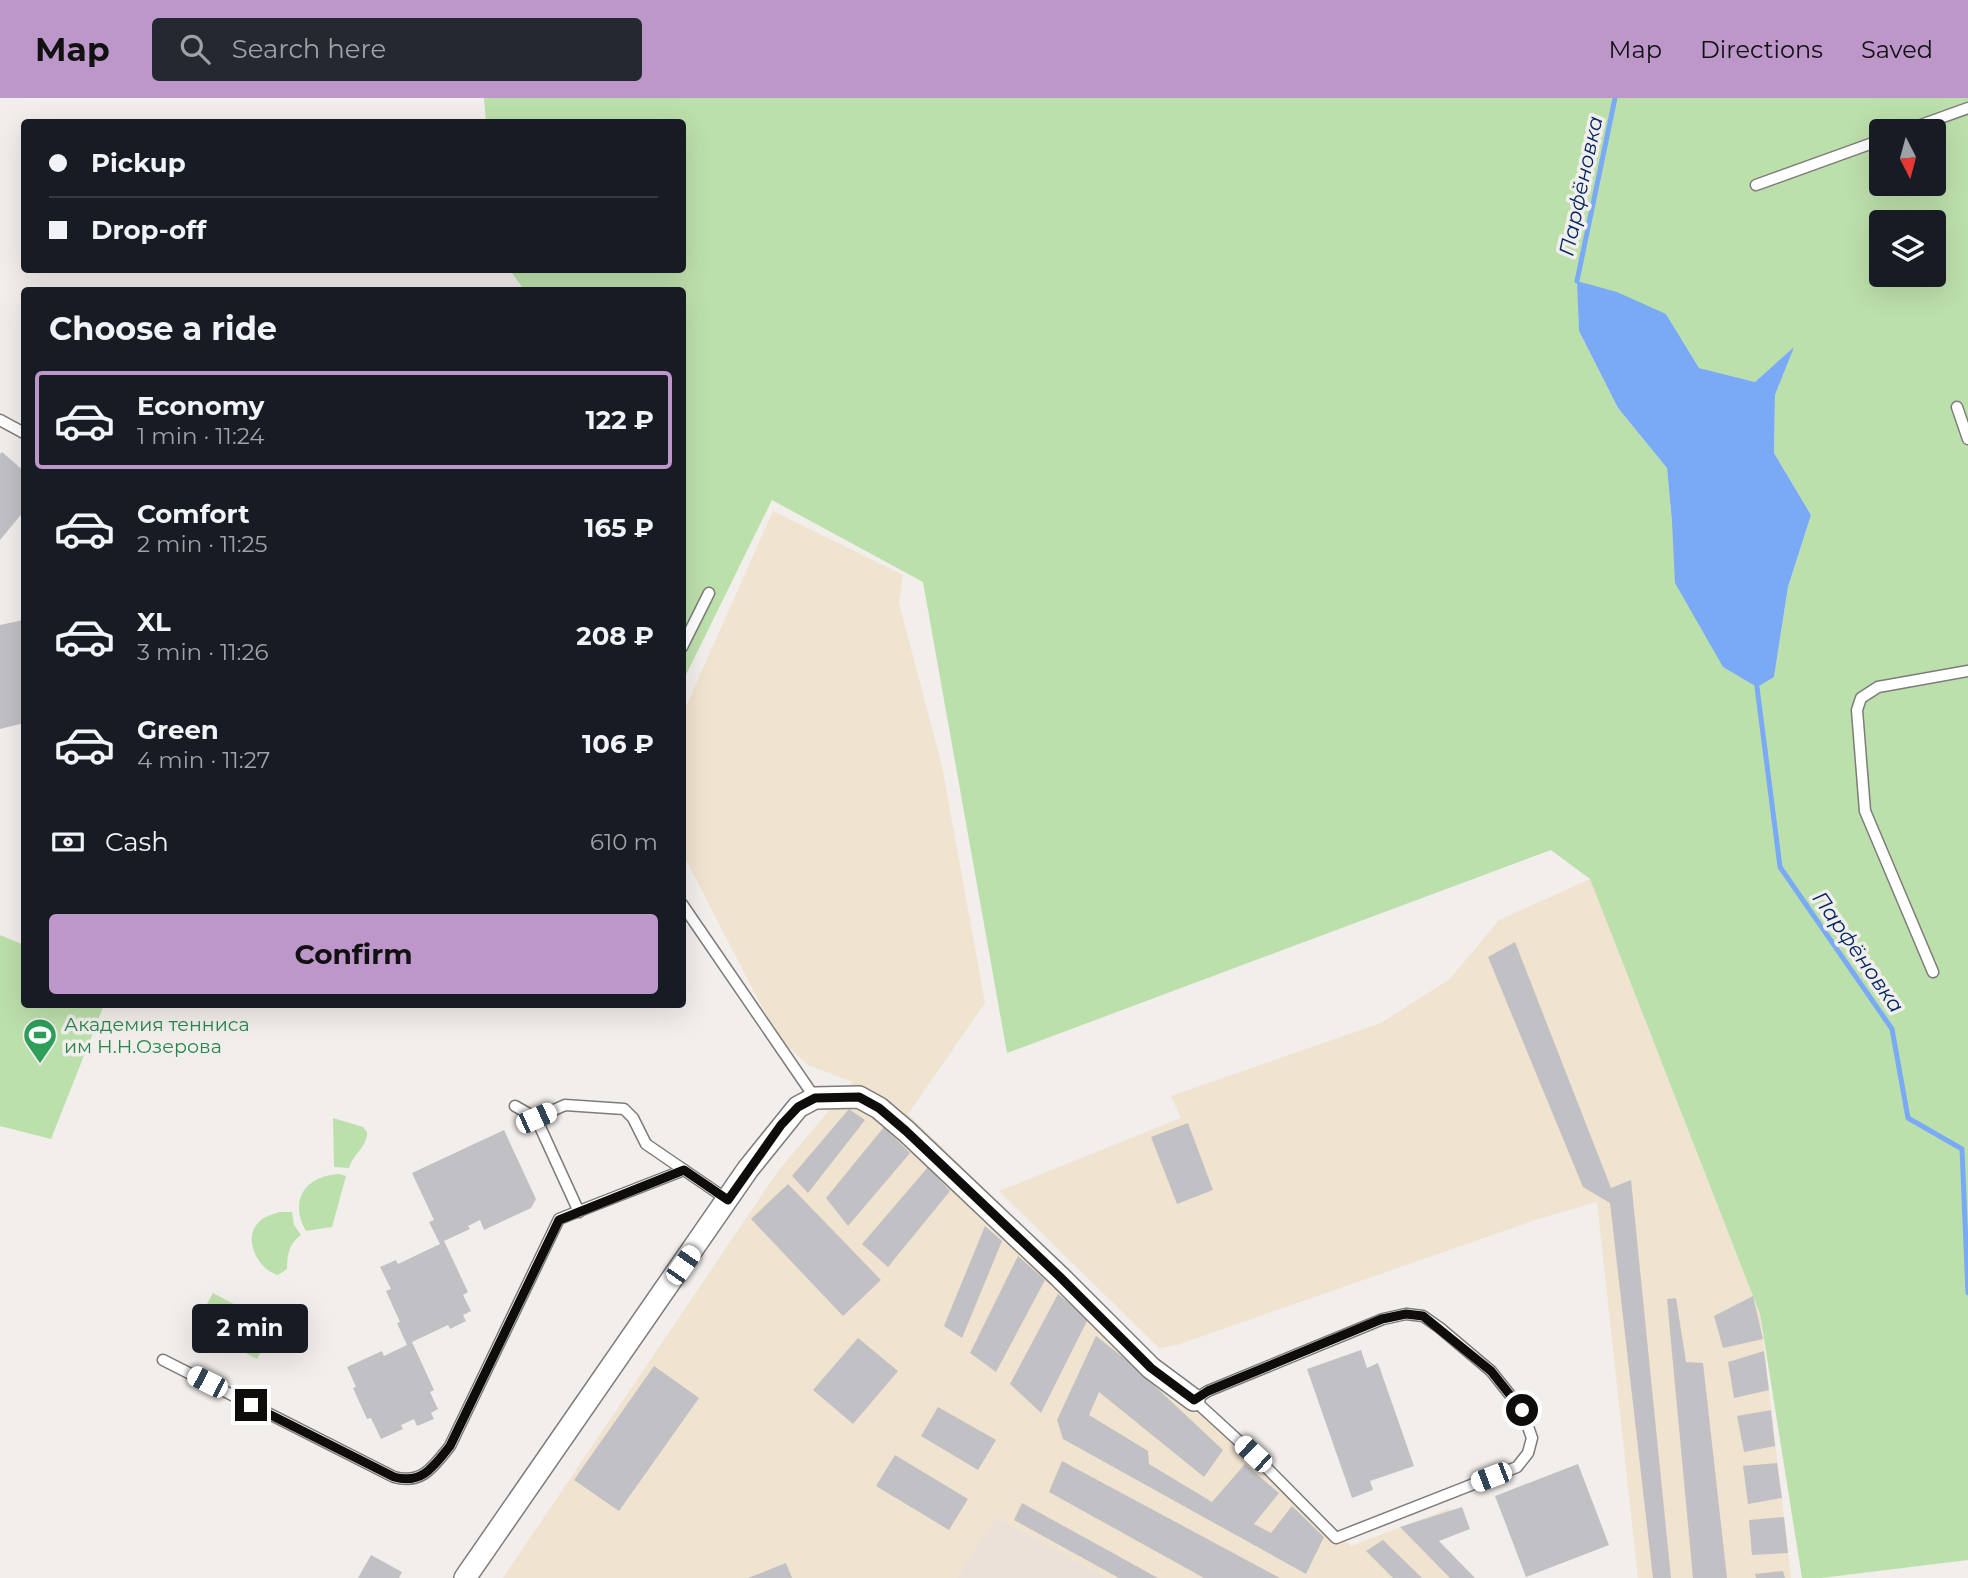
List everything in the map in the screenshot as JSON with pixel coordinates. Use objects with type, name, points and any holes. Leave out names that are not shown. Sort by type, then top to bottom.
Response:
[{"type":"street","points":[[465,1578],[781,1125],[798,1107],[815,1098],[859,1097],[879,1108],[1060,1277],[1151,1368],[1194,1400]]},
{"type":"lane","points":[[1937,119],[1968,108]]},
{"type":"lane","points":[[1756,185],[1869,144]]},
{"type":"lane","points":[[1956,407],[1968,439]]},
{"type":"lane","points":[[0,421],[21,432]]},
{"type":"lane","points":[[686,639],[709,593]]},
{"type":"lane","points":[[1933,972],[1865,811],[1857,710],[1861,698],[1878,687],[1968,671]]},
{"type":"lane","points":[[686,910],[815,1098]]},
{"type":"lane","points":[[536,1118],[565,1105],[624,1109],[633,1118],[646,1144],[728,1200]]},
{"type":"lane","points":[[515,1106],[536,1118],[579,1212]]},
{"type":"lane","points":[[163,1360],[394,1477],[403,1480],[421,1477],[450,1446],[559,1220],[684,1170]]},
{"type":"lane","points":[[1406,1314],[1423,1316],[1491,1371],[1522,1410],[1532,1438],[1528,1453],[1517,1467],[1335,1538],[1253,1454],[1194,1400],[1208,1391],[1382,1319],[1406,1314]]},
{"type":"shaded area","points":[[773,511],[903,575],[899,603],[942,766],[985,1003],[908,1114],[1351,1546],[1450,1508],[1456,1525],[1424,1535],[1467,1578],[1107,1578],[996,1516],[957,1578],[503,1578],[778,1171],[853,1082],[808,1065],[778,1038],[686,860],[686,706]]},
{"type":"shaded area","points":[[1590,879],[1760,1314],[1791,1578],[1638,1578],[1597,1202],[1538,1219],[1177,1345],[1159,1348],[999,1191],[1181,1118],[1171,1096],[1381,1023],[1450,979],[1499,920]]},
{"type":"shaded area","points":[[996,1516],[1107,1578],[957,1578]]},
{"type":"green space","points":[[484,98],[1968,98],[1968,1560],[1802,1578],[1760,1314],[1590,879],[1551,850],[1007,1053],[923,582],[772,500],[686,675],[686,287],[522,287],[512,273],[686,273],[686,119],[486,119]],"holes":[[[1578,281],[1666,314],[1699,368],[1755,382],[1793,348],[1775,395],[1774,453],[1811,515],[1788,587],[1774,677],[1672,522],[1667,468],[1618,408],[1579,331]]]},
{"type":"green space","name":"Академия тенниса им Н.Н.Озерова","points":[[0,935],[21,944],[21,1008],[103,1008],[51,1139],[0,1126]]},
{"type":"green space","points":[[333,1118],[363,1127],[367,1132],[365,1142],[349,1168],[334,1167]]},
{"type":"green space","points":[[340,1174],[346,1176],[332,1227],[306,1231],[299,1209],[304,1191],[318,1179]]},
{"type":"green space","points":[[280,1212],[292,1212],[294,1225],[301,1235],[290,1250],[287,1269],[278,1275],[264,1267],[259,1260],[254,1252],[252,1235],[262,1219]]},
{"type":"green space","points":[[213,1293],[275,1326],[257,1359],[195,1326]]},
{"type":"water","points":[[1577,281],[1617,292],[1666,314],[1699,368],[1755,382],[1794,347],[1775,395],[1774,453],[1811,515],[1788,587],[1774,677],[1757,687],[1723,667],[1675,583],[1667,468],[1618,408],[1579,331]]},
{"type":"building","points":[[2,452],[21,468],[21,515],[0,540]]},
{"type":"building","points":[[21,620],[21,724],[0,729],[0,625]]},
{"type":"building","points":[[1515,942],[1611,1188],[1631,1180],[1671,1578],[1653,1578],[1610,1203],[1583,1187],[1488,957]]},
{"type":"building","points":[[849,1109],[865,1120],[808,1193],[792,1176]]},
{"type":"building","points":[[1188,1123],[1213,1190],[1177,1204],[1151,1137]]},
{"type":"building","points":[[884,1127],[910,1153],[848,1226],[826,1198]]},
{"type":"building","points":[[504,1130],[536,1199],[531,1208],[484,1230],[480,1220],[468,1226],[470,1229],[444,1241],[468,1292],[463,1295],[471,1311],[463,1315],[466,1321],[450,1329],[448,1325],[412,1342],[434,1390],[430,1392],[438,1409],[431,1413],[434,1419],[417,1426],[414,1419],[401,1425],[403,1429],[381,1439],[371,1418],[367,1419],[347,1367],[382,1351],[384,1356],[407,1345],[386,1291],[391,1289],[380,1267],[396,1260],[398,1264],[440,1244],[429,1222],[434,1220],[412,1173]]},
{"type":"building","points":[[928,1167],[950,1191],[888,1267],[862,1244]]},
{"type":"building","points":[[788,1184],[881,1280],[843,1316],[751,1219]]},
{"type":"building","points":[[985,1226],[1002,1241],[962,1338],[944,1326]]},
{"type":"building","points":[[1018,1256],[1045,1280],[996,1372],[970,1353]]},
{"type":"building","points":[[1058,1294],[1088,1319],[1041,1413],[1010,1384]]},
{"type":"building","points":[[1753,1296],[1763,1339],[1723,1348],[1714,1316]]},
{"type":"building","points":[[1676,1298],[1686,1362],[1703,1363],[1727,1578],[1693,1578],[1667,1299]]},
{"type":"building","points":[[1096,1336],[1129,1362],[1223,1450],[1204,1477],[1099,1392],[1089,1415],[1148,1451],[1149,1464],[1212,1502],[1245,1464],[1279,1493],[1254,1524],[1271,1533],[1292,1506],[1324,1537],[1306,1574],[1063,1439],[1057,1420]]},
{"type":"building","points":[[858,1338],[898,1371],[853,1424],[813,1390]]},
{"type":"building","points":[[1361,1350],[1367,1368],[1378,1363],[1414,1466],[1370,1481],[1373,1490],[1352,1498],[1307,1369]]},
{"type":"building","points":[[1764,1351],[1769,1390],[1734,1398],[1728,1362]]},
{"type":"building","points":[[654,1366],[699,1398],[619,1511],[574,1480]]},
{"type":"building","points":[[938,1407],[996,1440],[978,1470],[921,1436]]},
{"type":"building","points":[[1771,1410],[1775,1446],[1744,1452],[1737,1416]]},
{"type":"building","points":[[895,1455],[968,1499],[949,1530],[876,1486]]},
{"type":"building","points":[[1062,1461],[1280,1578],[1204,1578],[1049,1492]]},
{"type":"building","points":[[1777,1463],[1782,1498],[1748,1504],[1743,1466]]},
{"type":"building","points":[[1578,1464],[1609,1545],[1526,1577],[1495,1496]]},
{"type":"building","points":[[1022,1503],[1158,1578],[1119,1578],[1014,1520]]},
{"type":"building","points":[[1462,1507],[1470,1529],[1439,1541],[1475,1578],[1450,1578],[1400,1527]]},
{"type":"building","points":[[1784,1517],[1788,1553],[1752,1555],[1749,1520]]},
{"type":"building","points":[[1383,1540],[1422,1578],[1393,1578],[1366,1551]]},
{"type":"building","points":[[371,1555],[402,1572],[399,1578],[358,1578]]},
{"type":"building","points":[[786,1563],[792,1578],[748,1578]]},
{"type":"building","points":[[1783,1571],[1785,1578],[1756,1578],[1755,1574]]},
{"type":"waterway","name":"Парфёновка","points":[[1577,281],[1615,98]]},
{"type":"waterway","name":"Парфёновка","points":[[1757,687],[1780,867],[1892,1029],[1908,1118],[1962,1149],[1968,1293]]},
{"type":"place","name":"Академия тенниса им Н.Н.Озерова","points":[[40,1065]]},
{"type":"route","points":[[251,1405],[394,1477],[403,1480],[427,1474],[450,1446],[559,1220],[684,1170],[728,1200],[781,1125],[798,1107],[815,1098],[837,1096],[859,1097],[879,1108],[1060,1277],[1151,1368],[1194,1400],[1208,1391],[1382,1319],[1406,1314],[1423,1316],[1440,1328],[1491,1371],[1522,1410]]}]
